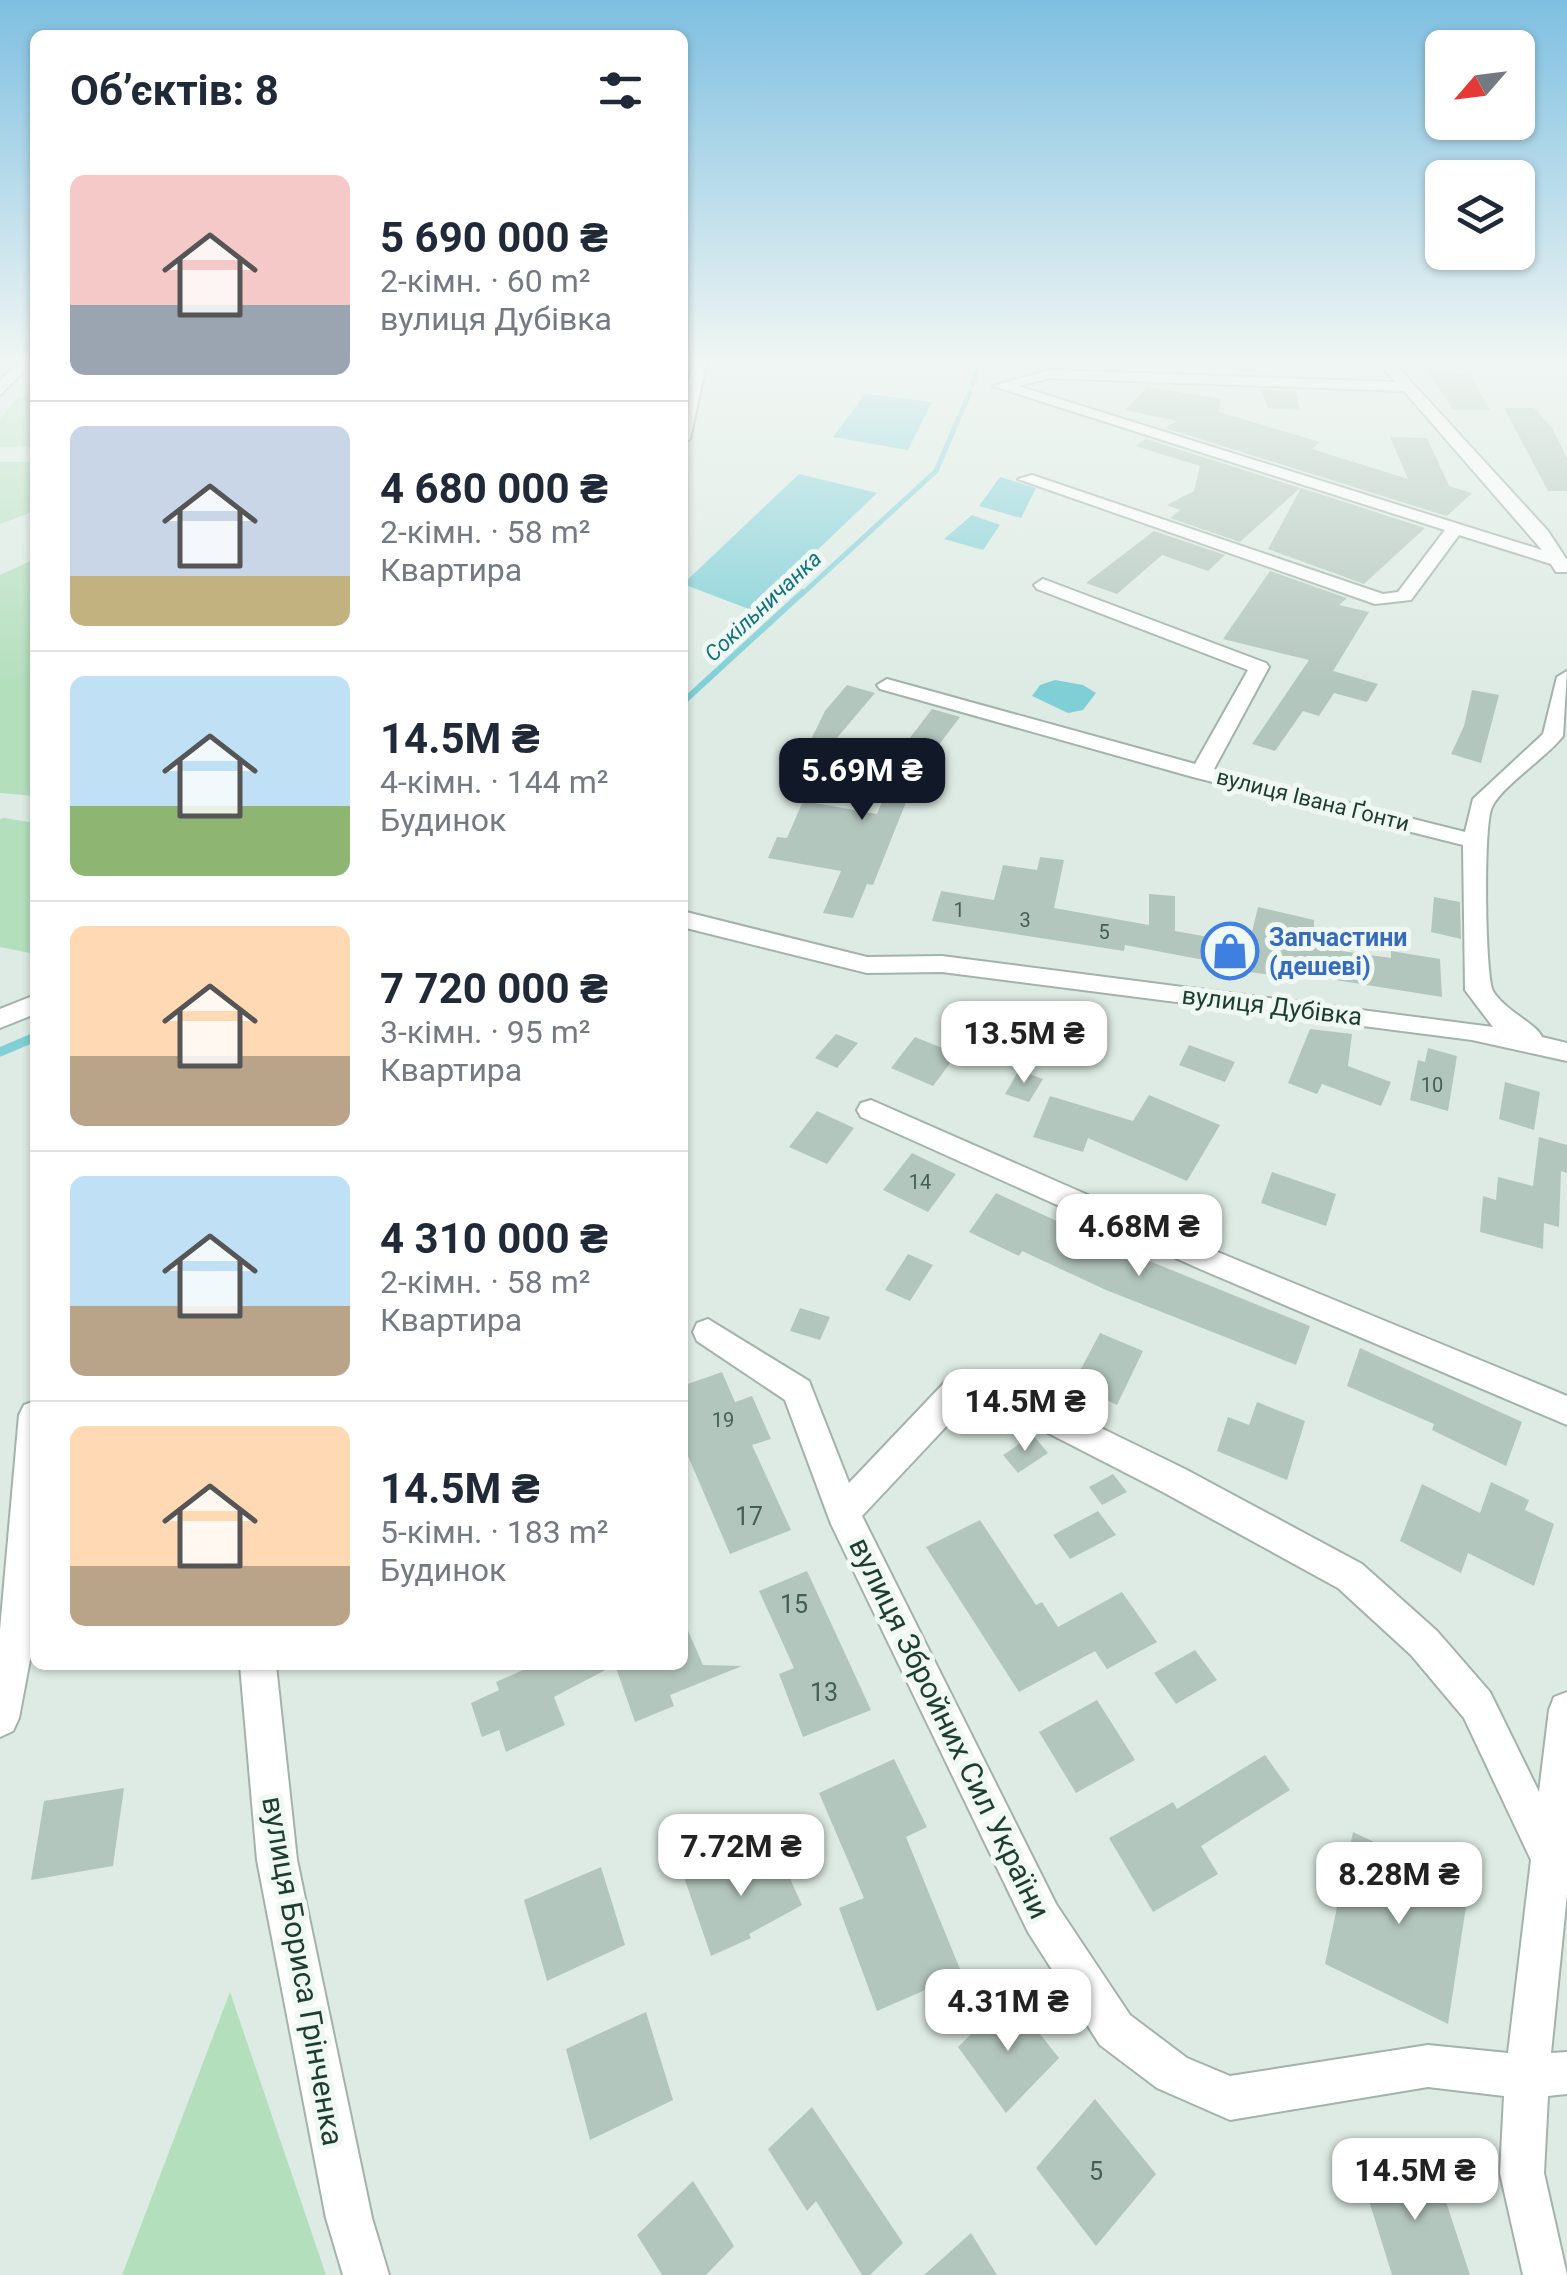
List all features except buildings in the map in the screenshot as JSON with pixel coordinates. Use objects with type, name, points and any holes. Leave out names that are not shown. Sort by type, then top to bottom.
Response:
[{"type":"street","points":[[1275,470],[1559,561]]},
{"type":"street","points":[[1483,470],[1542,535],[1567,578]]},
{"type":"street","points":[[1026,478],[1382,600],[1404,596],[1455,528]]},
{"type":"street","name":"вулиця Івана Ґонти","points":[[1043,585],[1259,667],[1201,772],[1474,841]]},
{"type":"street","points":[[1563,1052],[1504,1021],[1478,990],[1474,841],[1482,804],[1560,736],[1567,676]]},
{"type":"street","points":[[887,684],[1201,772]]},
{"type":"street","name":"вулиця Дубівка","points":[[688,920],[867,965],[962,966],[1472,1031],[1563,1052]]},
{"type":"street","points":[[0,997],[30,1001]]},
{"type":"street","points":[[0,1019],[30,1004]]},
{"type":"street","points":[[871,1110],[1210,1261],[1567,1411]]},
{"type":"street","name":"вулиця Збройних Сил України","points":[[708,1332],[798,1390],[843,1513],[1042,1918],[1114,2030],[1172,2073],[1230,2098],[1428,2066],[1547,2075]]},
{"type":"street","name":"вулиця Збройних Сил України","points":[[843,1513],[958,1391],[970,1385],[986,1386],[1173,1480],[1350,1576],[1424,1643],[1477,1705],[1550,1857]]},
{"type":"street","points":[[0,1718],[22,1609],[30,1489]]},
{"type":"street","name":"вулиця Бориса Грінченка","points":[[258,1670],[277,1860],[349,2218],[366,2275]]},
{"type":"street","points":[[1546,2275],[1522,2173],[1547,2075],[1550,1857],[1567,1710]]},
{"type":"green space","points":[[0,470],[30,470],[30,513],[0,524]]},
{"type":"green space","points":[[30,561],[30,796],[0,793],[0,575]]},
{"type":"green space","points":[[0,819],[30,822],[30,953],[0,947]]},
{"type":"green space","points":[[230,1992],[326,2275],[122,2275]]},
{"type":"water","points":[[799,474],[877,493],[754,611],[688,586],[688,579]]},
{"type":"water","points":[[1000,477],[1036,488],[1021,518],[979,506]]},
{"type":"water","points":[[972,515],[1000,525],[983,550],[944,539]]},
{"type":"water","points":[[1055,680],[1083,685],[1096,693],[1083,710],[1068,713],[1032,696],[1040,685]]},
{"type":"waterway","name":"Сокільничанка","points":[[801,595],[936,470]]},
{"type":"waterway","name":"Сокільничанка","points":[[688,697],[803,592]]},
{"type":"waterway","name":"Сокільничанка","points":[[0,1052],[30,1039]]},
{"type":"place","name":"Запчастини (дешеві)","points":[[1230,951]]}]
